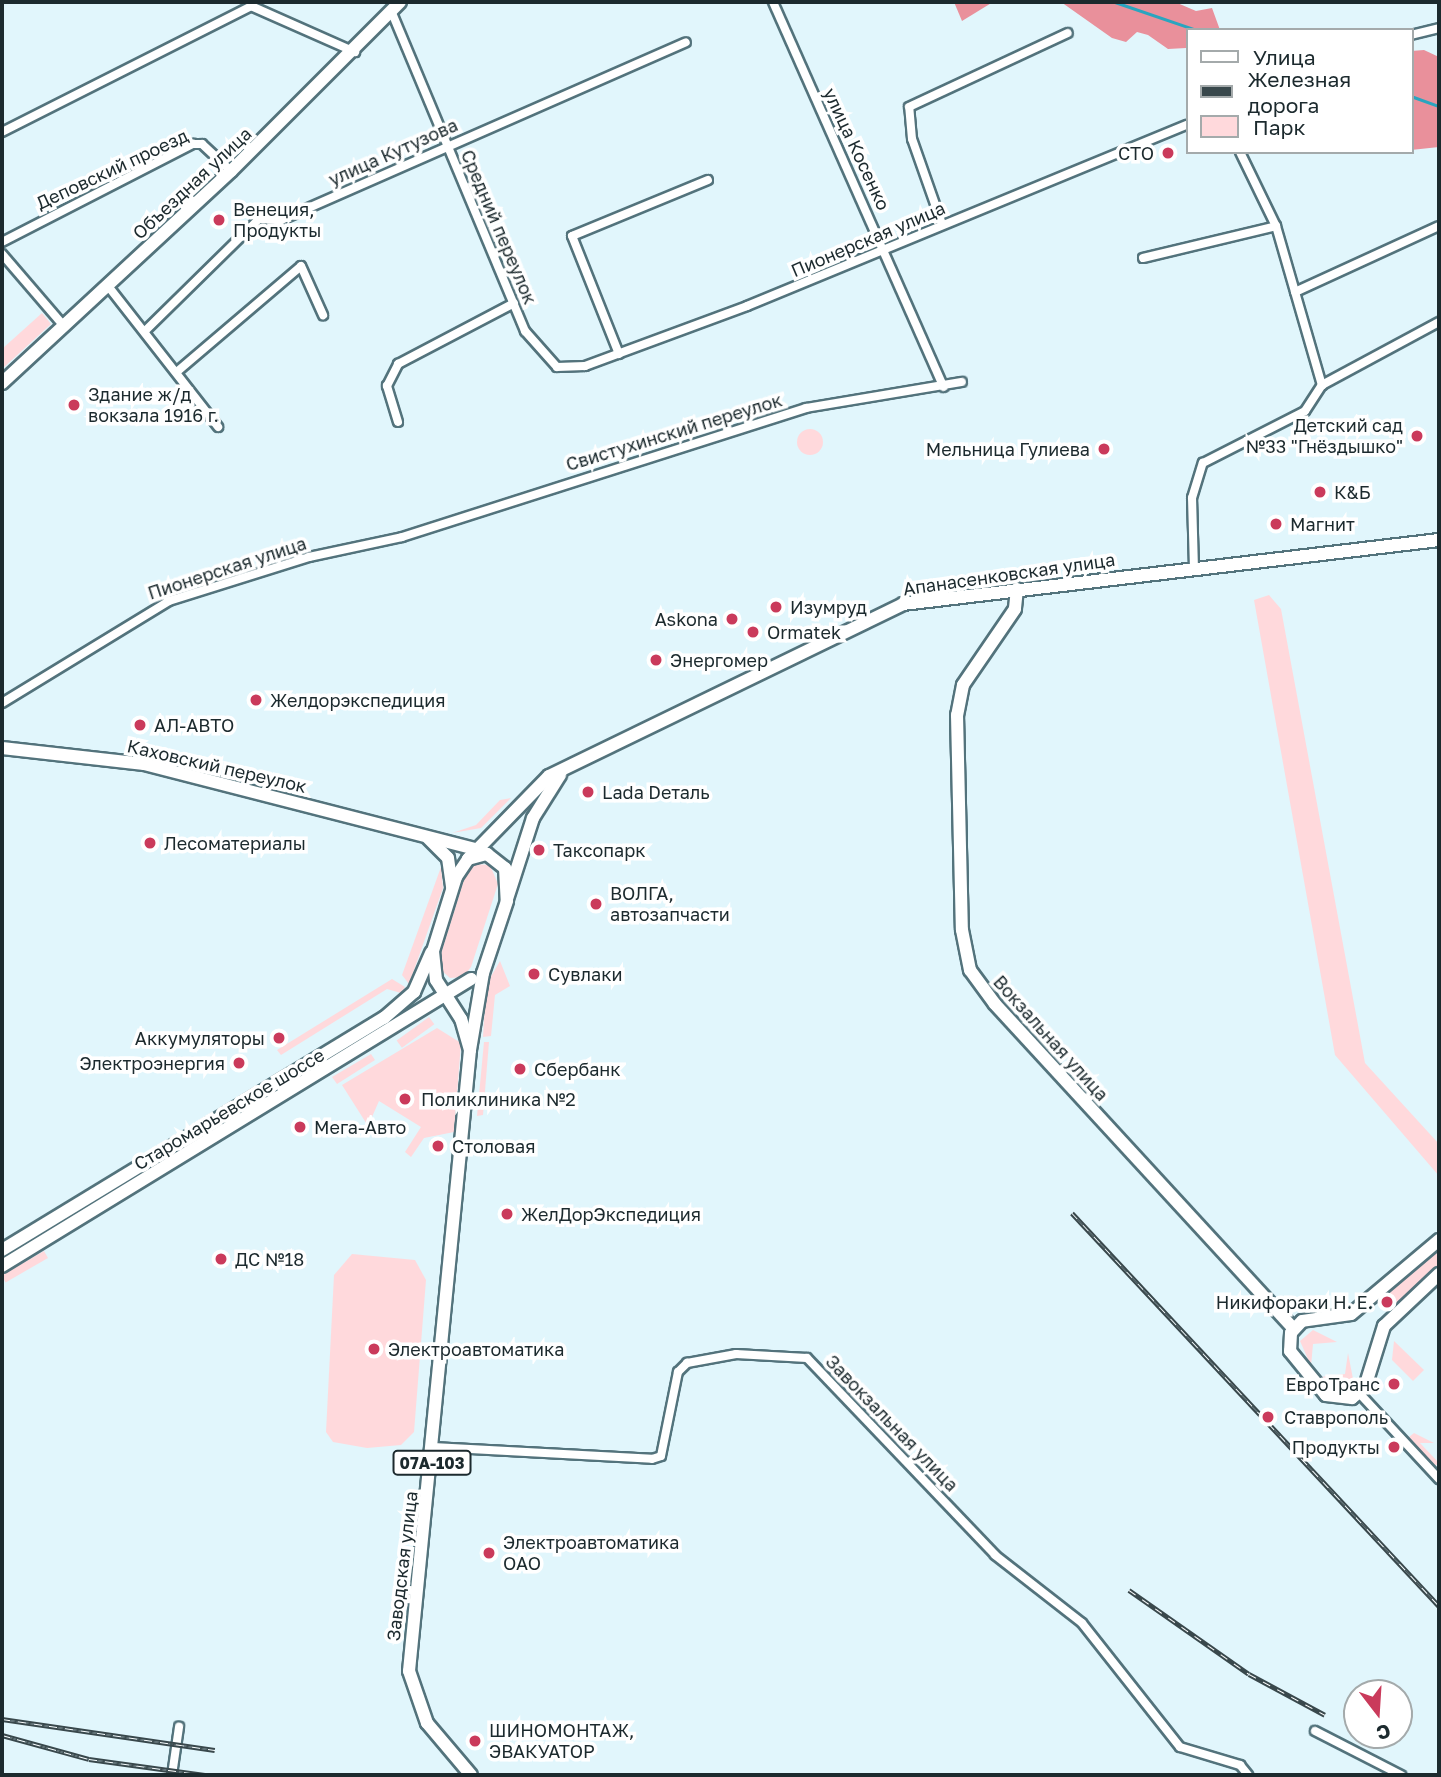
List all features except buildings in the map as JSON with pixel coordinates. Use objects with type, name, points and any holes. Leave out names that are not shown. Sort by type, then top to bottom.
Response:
[{"type":"main road","name":"Объездная улица","points":[[2,383],[231,171],[355,52],[400,2]]},
{"type":"main road","name":"Апанасенковская улица","points":[[572,766],[903,604],[1439,540]]},
{"type":"main road","name":"Вокзальная улица","points":[[1017,589],[1015,609],[962,685],[957,715],[962,930],[971,970],[995,1004],[1293,1328]]},
{"type":"main road","name":"Каховский переулок","points":[[2,748],[144,764],[422,834],[447,841],[472,854]]},
{"type":"main road","points":[[470,1050],[461,1019],[445,998],[434,965],[435,943],[452,889],[472,854],[496,825],[538,785],[572,766]]},
{"type":"main road","points":[[434,965],[448,982],[471,979],[490,950],[537,808],[572,766]]},
{"type":"main road","points":[[447,841],[496,825]]},
{"type":"main road","points":[[422,834],[447,858],[452,889]]},
{"type":"main road","points":[[472,854],[495,856],[505,868],[507,901]]},
{"type":"main road","name":"Старомарьевское шоссе","points":[[2,1250],[384,1018],[414,992],[435,943]]},
{"type":"main road","name":"Заводская улица","points":[[471,1775],[427,1723],[409,1671],[470,1050],[490,950]]},
{"type":"main road","name":"Старомарьевское шоссе","points":[[2,1266],[445,998],[471,979]]},
{"type":"main road","points":[[427,1009],[446,1008],[461,1019]]},
{"type":"main road","points":[[1439,1240],[1376,1296],[1351,1314],[1326,1320],[1308,1318],[1293,1328],[1290,1351],[1326,1395],[1343,1400],[1360,1394],[1384,1326],[1439,1274]]},
{"type":"street","name":"улица Косенко","points":[[773,2],[886,248],[944,387]]},
{"type":"street","points":[[2,132],[251,6],[355,52]]},
{"type":"street","name":"Средний переулок","points":[[391,13],[525,331],[557,367]]},
{"type":"street","points":[[1413,34],[1439,28]]},
{"type":"street","points":[[942,225],[912,139],[909,107],[1068,33]]},
{"type":"street","name":"улица Кутузова","points":[[146,330],[259,219],[281,220],[686,42]]},
{"type":"street","name":"Пионерская улица","points":[[557,367],[620,354],[1186,125]]},
{"type":"street","name":"Деповский проезд","points":[[2,242],[193,144],[202,144],[231,171]]},
{"type":"street","points":[[1241,154],[1276,226],[1322,385]]},
{"type":"street","points":[[620,354],[572,236],[708,180]]},
{"type":"street","points":[[1143,258],[1276,226]]},
{"type":"street","points":[[1296,292],[1439,226]]},
{"type":"street","points":[[2,254],[64,327]]},
{"type":"street","points":[[179,370],[301,266],[323,315]]},
{"type":"street","points":[[107,286],[179,370],[218,427]]},
{"type":"street","points":[[398,422],[387,386],[409,357],[514,303]]},
{"type":"street","points":[[1194,569],[1192,498],[1198,470],[1305,411],[1322,385],[1439,322]]},
{"type":"street","name":"Свистухинский переулок","points":[[402,537],[806,408],[962,382]]},
{"type":"street","name":"Пионерская улица","points":[[2,703],[169,601],[309,557],[402,537]]},
{"type":"street","name":"Завокзальная улица","points":[[433,1447],[652,1459],[661,1456],[678,1372],[687,1363],[736,1354],[807,1358],[995,1555],[1082,1623],[1180,1747],[1240,1765],[1248,1775]]},
{"type":"street","points":[[1360,1394],[1439,1479]]},
{"type":"street","points":[[172,1775],[179,1727]]},
{"type":"street","points":[[1315,1731],[1401,1775]]},
{"type":"green space","points":[[42,313],[51,324],[2,369],[2,349]]},
{"type":"green space","points":[[810,429],[819,433],[823,442],[819,451],[810,455],[801,451],[797,442],[801,433]]},
{"type":"green space","points":[[1269,595],[1281,609],[1365,1063],[1439,1144],[1439,1176],[1335,1055],[1254,600]]},
{"type":"green space","points":[[511,798],[481,828],[452,833],[476,825],[500,800]]},
{"type":"green space","points":[[475,864],[490,865],[498,884],[471,967],[463,977],[450,978],[441,970],[440,957],[466,873]]},
{"type":"green space","points":[[441,867],[443,888],[409,984],[402,975]]},
{"type":"green space","points":[[500,961],[510,986],[495,995],[491,1036],[483,1037],[486,985]]},
{"type":"green space","points":[[392,979],[405,987],[401,993],[387,989],[281,1055],[277,1050]]},
{"type":"green space","points":[[429,1017],[434,1024],[402,1048],[397,1041]]},
{"type":"green space","points":[[437,1028],[461,1043],[454,1132],[424,1138],[411,1157],[405,1152],[421,1127],[379,1101],[368,1126],[342,1085]]},
{"type":"green space","points":[[484,1042],[489,1042],[483,1115],[477,1116]]},
{"type":"green space","points":[[371,1054],[375,1060],[337,1084],[332,1077]]},
{"type":"green space","points":[[1439,1246],[1439,1268],[1395,1307],[1384,1295]]},
{"type":"green space","points":[[44,1251],[48,1258],[6,1282],[2,1275]]},
{"type":"green space","name":"Электроавтоматика","points":[[352,1254],[415,1260],[426,1280],[414,1432],[401,1445],[367,1448],[333,1442],[326,1432],[334,1275]]},
{"type":"green space","points":[[1313,1330],[1337,1342],[1313,1344],[1311,1366],[1300,1341]]},
{"type":"green space","points":[[1394,1341],[1424,1370],[1413,1381],[1392,1360]]},
{"type":"green space","points":[[1348,1353],[1354,1384],[1341,1387],[1320,1377],[1345,1374]]},
{"type":"green space","points":[[1414,1433],[1434,1443],[1420,1443],[1439,1463],[1435,1466],[1409,1437]]},
{"type":"shaded area","points":[[954,2],[993,2],[962,21]]},
{"type":"shaded area","points":[[1061,2],[1175,2],[1196,11],[1212,8],[1219,28],[1186,28],[1186,48],[1168,49],[1148,35],[1137,32],[1126,42],[1112,38]]},
{"type":"shaded area","points":[[1424,50],[1439,57],[1439,147],[1413,150],[1413,51]]},
{"type":"waterway","points":[[1115,2],[1191,28]]},
{"type":"waterway","points":[[1413,97],[1439,106]]},
{"type":"railway","points":[[1072,1213],[1439,1606]]},
{"type":"railway","points":[[1129,1590],[1249,1674],[1325,1715]]},
{"type":"railway","points":[[2,1719],[215,1750]]},
{"type":"railway","points":[[2,1735],[89,1759],[205,1775]]},
{"type":"place","name":"СТО","points":[[1168,153]]},
{"type":"place","name":"Венеция, Продукты","points":[[219,220]]},
{"type":"place","name":"Здание ж/д вокзала 1916 г.","points":[[74,405]]},
{"type":"place","name":"Детский сад №33 \"Гнёздышко\"","points":[[1417,436]]},
{"type":"place","name":"Мельница Гулиева","points":[[1104,449]]},
{"type":"place","name":"К&Б","points":[[1320,492]]},
{"type":"place","name":"Магнит","points":[[1276,524]]},
{"type":"place","name":"Изумруд","points":[[776,607]]},
{"type":"place","name":"Askona","points":[[732,619]]},
{"type":"place","name":"Ormatek","points":[[753,632]]},
{"type":"place","name":"Энергомер","points":[[656,660]]},
{"type":"place","name":"Желдорэкспедиция","points":[[256,700]]},
{"type":"place","name":"АЛ-АВТО","points":[[140,725]]},
{"type":"place","name":"Lada Dеталь","points":[[588,792]]},
{"type":"place","name":"Лесоматериалы","points":[[150,843]]},
{"type":"place","name":"Таксопарк","points":[[539,850]]},
{"type":"place","name":"ВОЛГА, автозапчасти","points":[[596,904]]},
{"type":"place","name":"Сувлаки","points":[[534,974]]},
{"type":"place","name":"Аккумуляторы","points":[[279,1038]]},
{"type":"place","name":"Электроэнергия","points":[[239,1063]]},
{"type":"place","name":"Сбербанк","points":[[520,1069]]},
{"type":"place","name":"Поликлиника №2","points":[[405,1099]]},
{"type":"place","name":"Мега-Авто","points":[[300,1127]]},
{"type":"place","name":"Столовая","points":[[438,1146]]},
{"type":"place","name":"ЖелДорЭкспедиция","points":[[507,1214]]},
{"type":"place","name":"ДС №18","points":[[221,1259]]},
{"type":"place","name":"Никифораки Н. Е.","points":[[1387,1302]]},
{"type":"place","name":"Электроавтоматика","points":[[374,1349]]},
{"type":"place","name":"ЕвроТранс","points":[[1394,1384]]},
{"type":"place","name":"Ставрополь","points":[[1268,1417]]},
{"type":"place","name":"Продукты","points":[[1394,1447]]},
{"type":"place","name":"Электроавтоматика ОАО","points":[[489,1553]]},
{"type":"place","name":"ШИНОМОНТАЖ, ЭВАКУАТОР","points":[[475,1741]]}]
